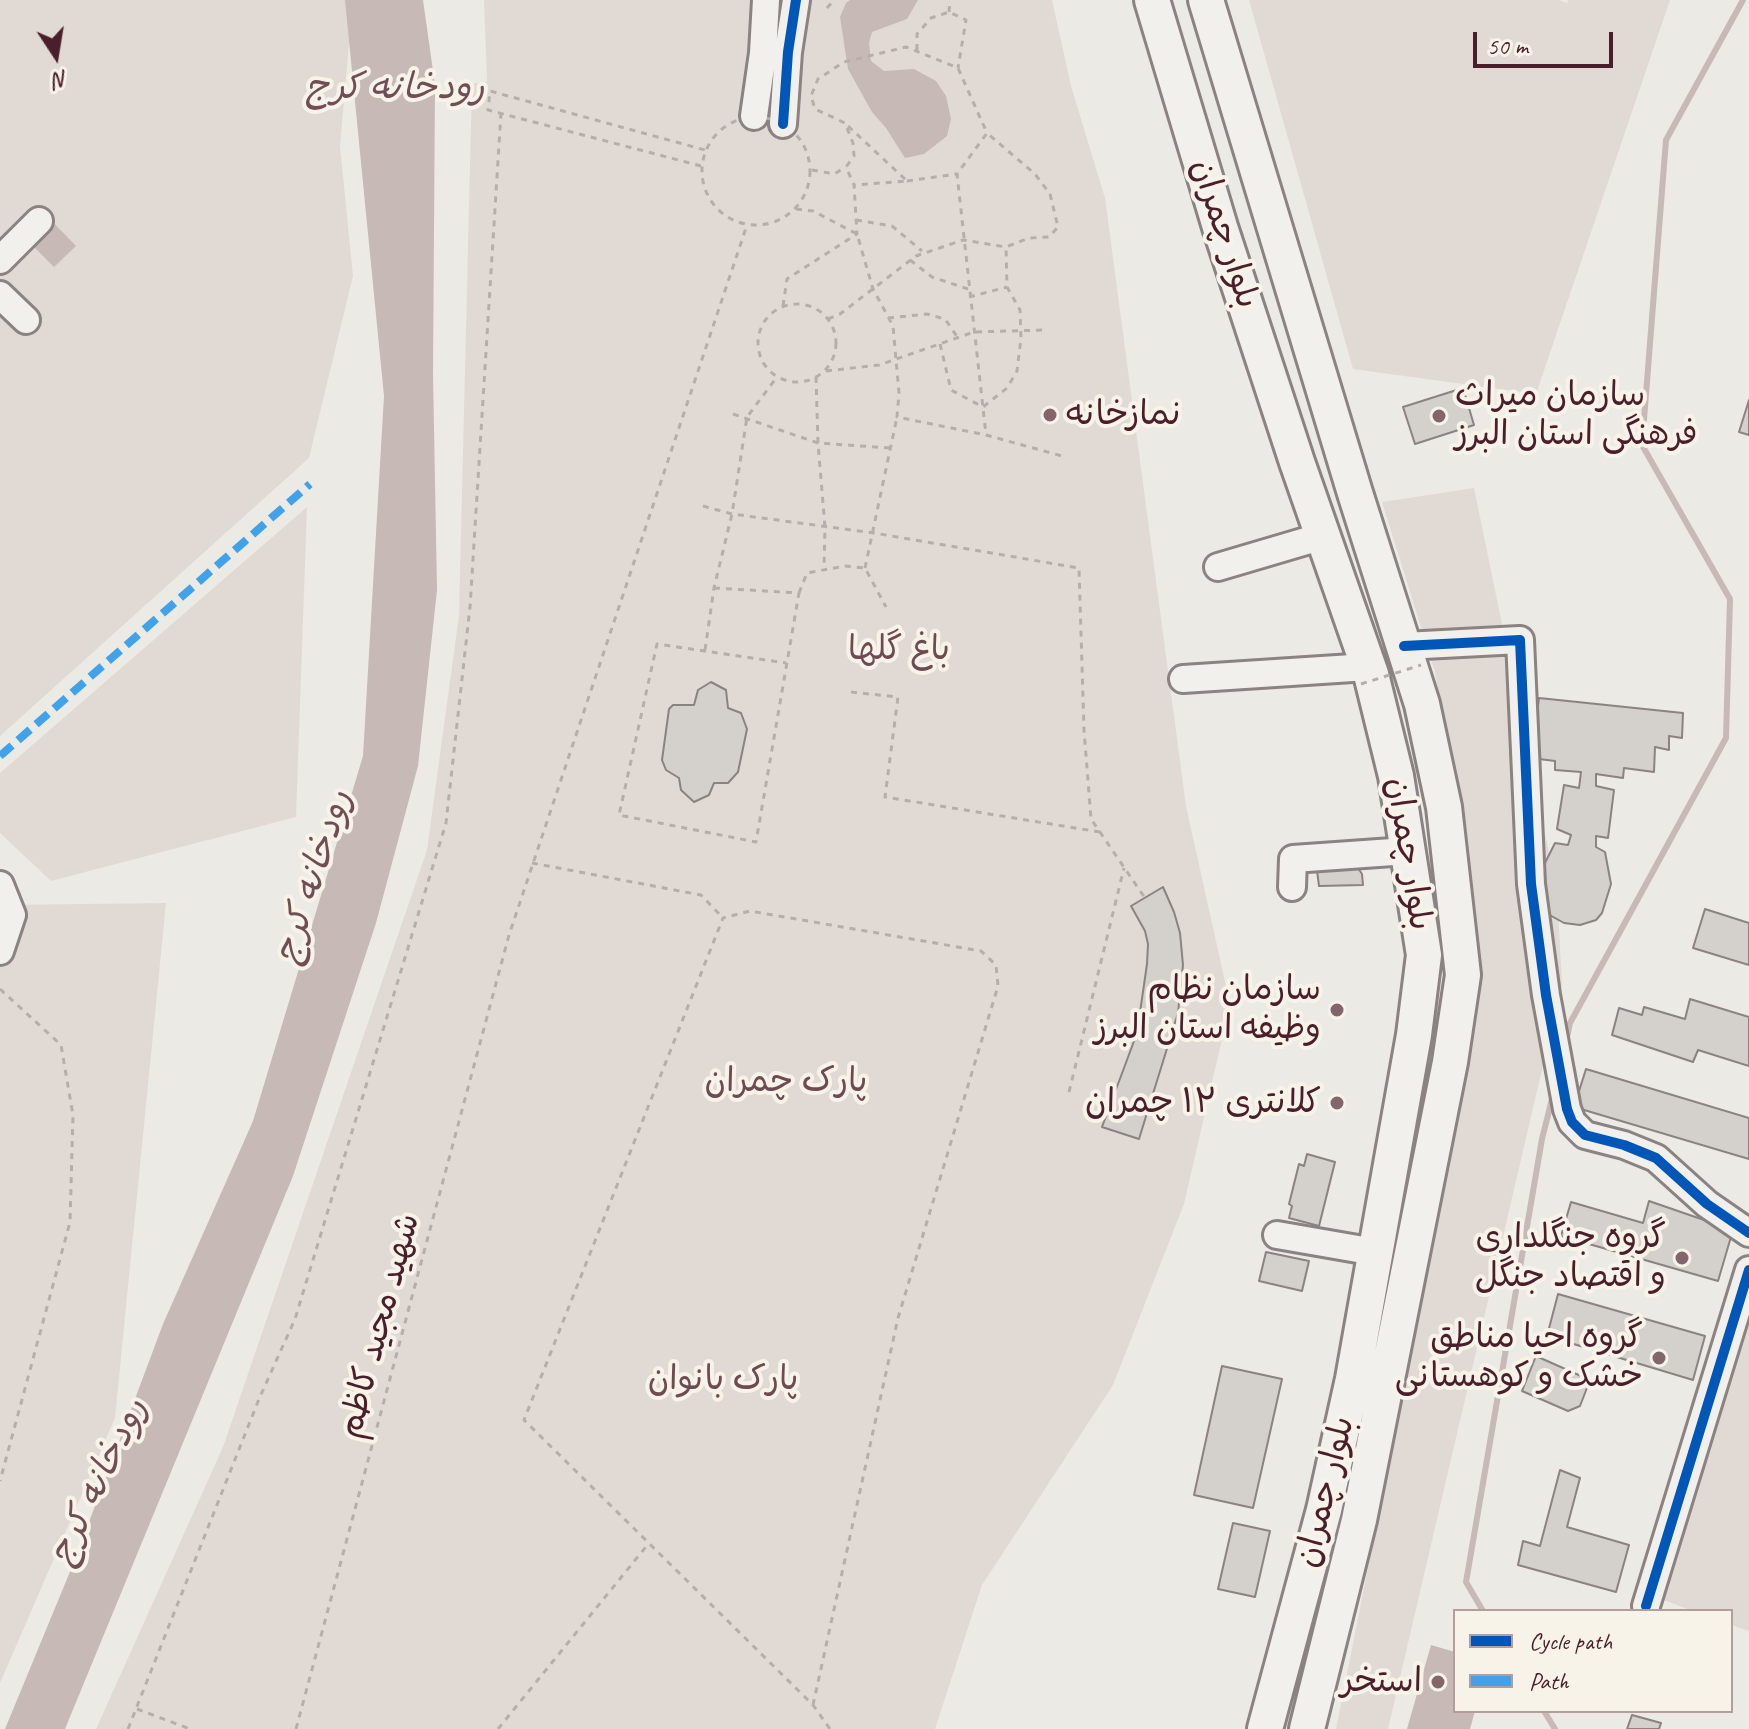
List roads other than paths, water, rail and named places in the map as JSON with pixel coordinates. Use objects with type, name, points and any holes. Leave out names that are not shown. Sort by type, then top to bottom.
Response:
[{"type":"main road","name":"بلوار چمران","points":[[1152,0],[1220,227],[1323,536],[1396,776],[1424,955],[1414,1035],[1353,1379],[1324,1510],[1265,1729]]},
{"type":"main road","name":"بلوار چمران","points":[[1206,0],[1355,493],[1412,656],[1444,807],[1463,975],[1450,1062],[1359,1520],[1307,1729]]},
{"type":"street","points":[[754,116],[763,53],[766,0]]},
{"type":"street","points":[[783,124],[788,52],[796,0]]},
{"type":"street","points":[[0,260],[39,221]]},
{"type":"street","points":[[0,295],[26,320]]},
{"type":"street","points":[[1218,567],[1323,536]]},
{"type":"street","points":[[1412,656],[1520,640],[1531,884],[1546,995],[1572,1122],[1585,1135],[1624,1145],[1656,1158],[1707,1204],[1749,1233]]},
{"type":"street","points":[[1183,679],[1365,675]]},
{"type":"street","points":[[1292,887],[1293,859],[1407,851]]},
{"type":"street","points":[[0,885],[6,916],[0,951]]},
{"type":"street","points":[[1277,1235],[1375,1252]]},
{"type":"street","points":[[1646,1606],[1749,1270]]},
{"type":"water","name":"رودخانه کرج","points":[[345,0],[423,0],[435,85],[433,374],[437,590],[418,766],[376,923],[293,1176],[65,1729],[5,1729],[74,1562],[163,1324],[253,1121],[363,756],[384,396]]},
{"type":"water","points":[[850,0],[918,0],[907,19],[872,32],[869,43],[871,61],[884,71],[914,69],[936,81],[946,96],[951,119],[947,136],[924,154],[905,158],[872,112],[848,69],[840,17]]},
{"type":"water","points":[[48,217],[76,246],[54,267],[26,239]]},
{"type":"water","name":"استخر","points":[[1431,1645],[1453,1651],[1453,1713],[1474,1713],[1470,1729],[1407,1729]]},
{"type":"waterway","points":[[1566,1042],[1570,1023],[1726,738],[1730,599],[1642,445],[1666,140],[1743,0]]},
{"type":"waterway","points":[[1482,1609],[1466,1582],[1542,1139],[1554,1091]]},
{"type":"waterway","points":[[1545,1713],[1555,1729]]},
{"type":"place","name":"نمازخانه","points":[[1050,415]]},
{"type":"place","name":"سازمان میراث فرهنگی استان البرز","points":[[1439,416]]},
{"type":"place","name":"سازمان نظام وظیفه استان البرز","points":[[1337,1010]]},
{"type":"place","name":"کلانتری ۱۲ چمران","points":[[1337,1103]]},
{"type":"place","name":"گروه جنگلداری و اقتصاد جنگل","points":[[1682,1258]]},
{"type":"place","name":"گروه احیا مناطق خشک و کوهستانی","points":[[1659,1358]]},
{"type":"place","name":"استخر","points":[[1438,1682]]},
{"type":"park label","name":"باغ گلها","points":[[899,650]]},
{"type":"park label","name":"پارک چمران","points":[[786,1082]]},
{"type":"park label","name":"پارک بانوان","points":[[723,1380]]}]
